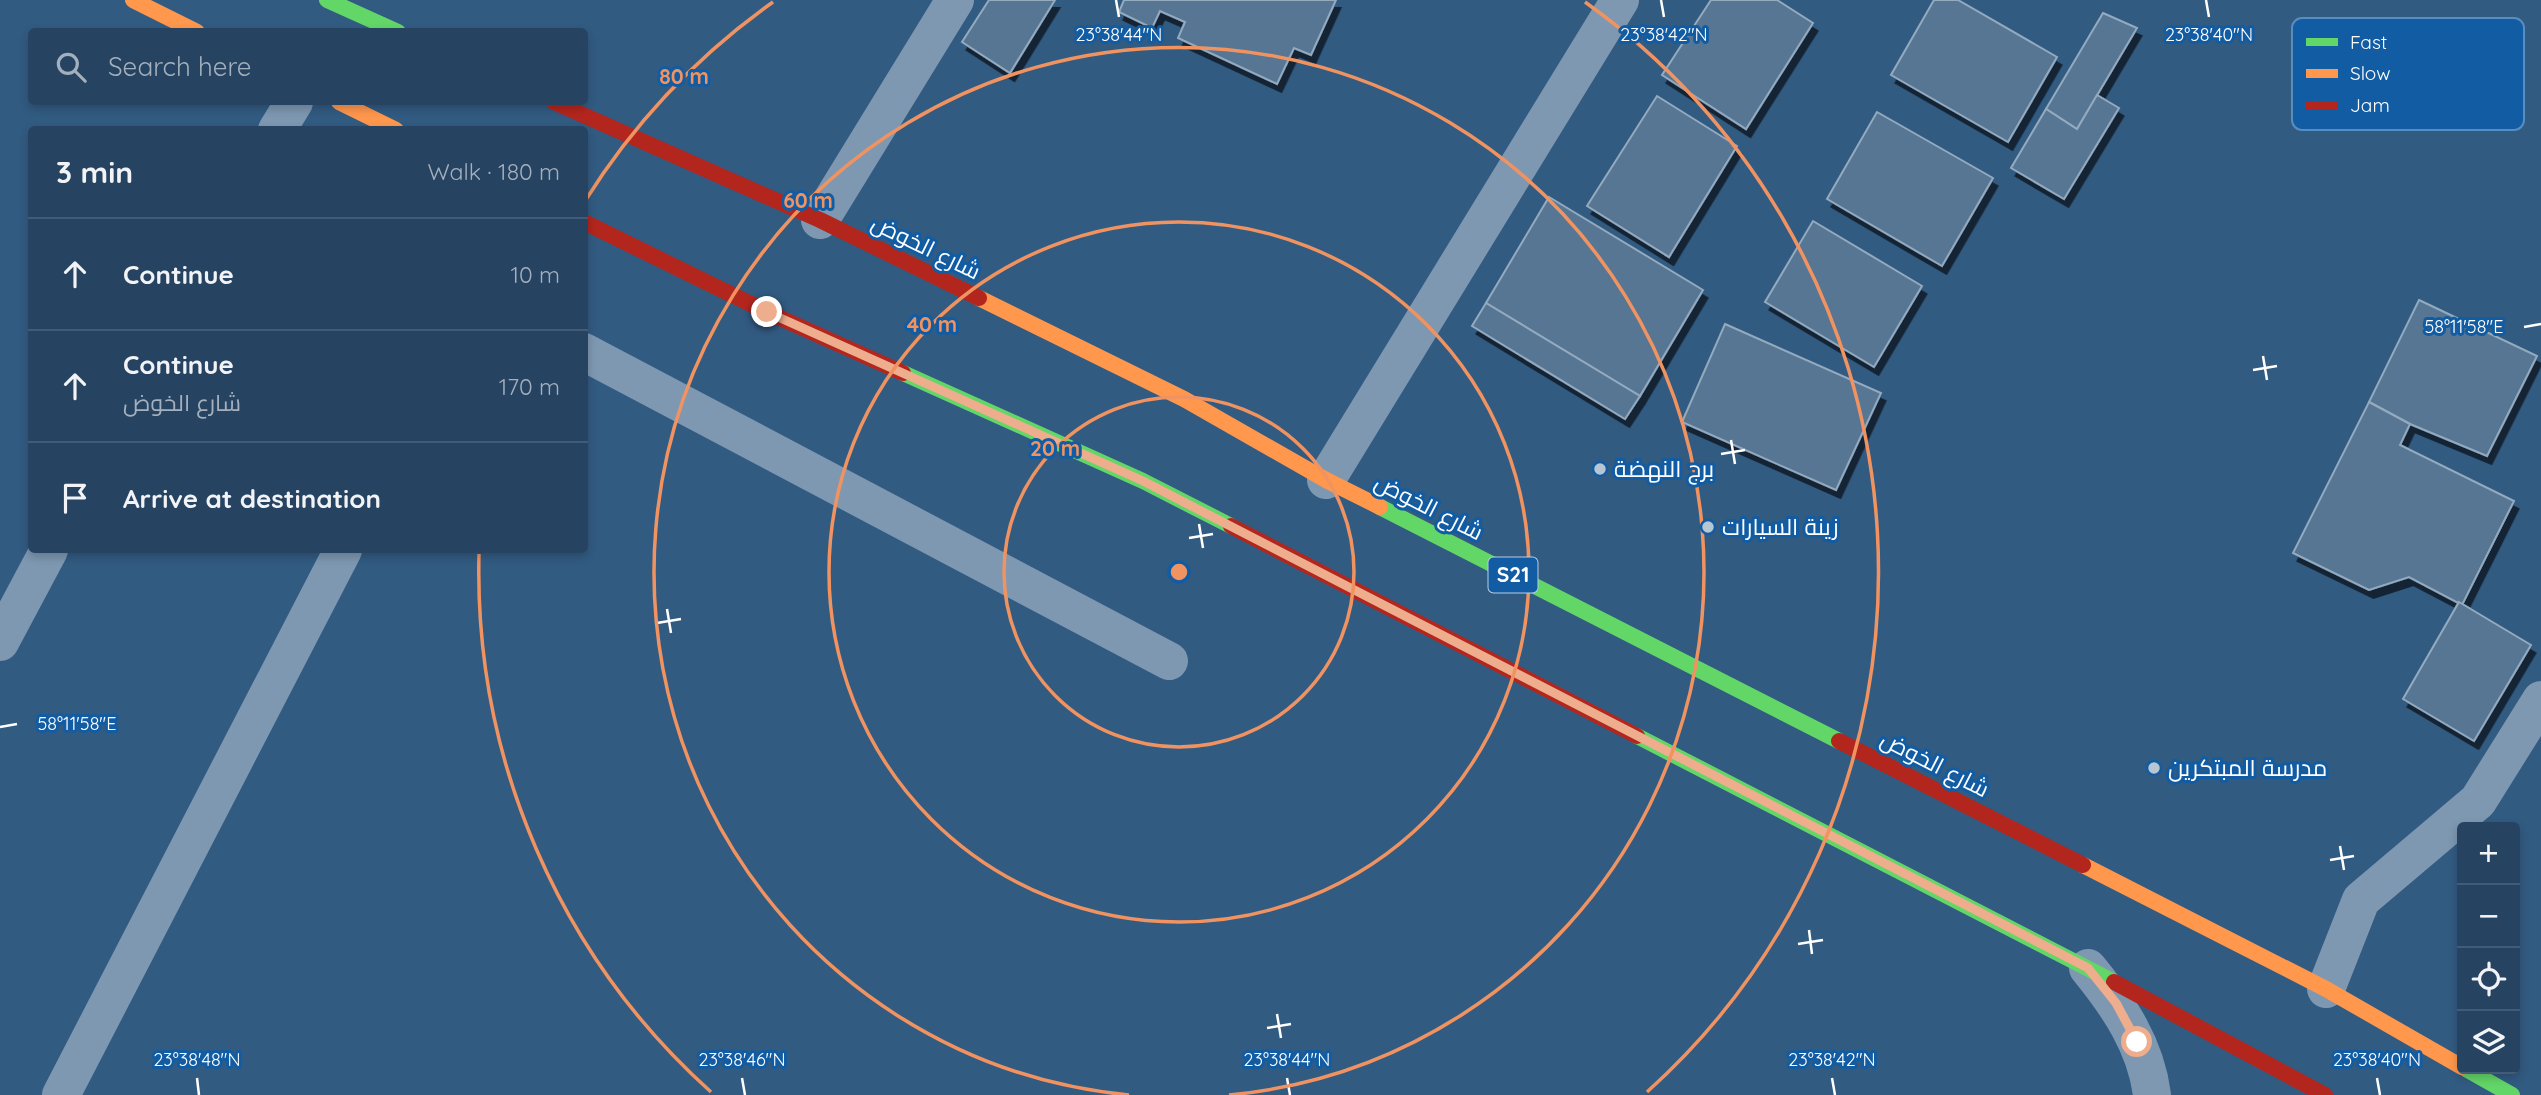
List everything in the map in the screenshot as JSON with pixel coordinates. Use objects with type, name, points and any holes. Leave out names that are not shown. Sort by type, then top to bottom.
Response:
[{"type":"main road","points":[[133,0],[189,28]]},
{"type":"main road","points":[[327,0],[389,28]]},
{"type":"main road","points":[[345,105],[388,126]]},
{"type":"main road","name":"شارع الخوض","points":[[561,105],[820,220],[1184,399],[1326,480],[2326,989],[2457,1064]]},
{"type":"main road","points":[[588,224],[767,312],[1143,481],[2088,968],[2325,1095]]},
{"type":"main road","name":"شارع الخوض","points":[[2475,1074],[2512,1095]]},
{"type":"street","points":[[820,220],[955,0]]},
{"type":"street","points":[[1326,480],[1620,0]]},
{"type":"street","points":[[279,126],[292,105]]},
{"type":"street","points":[[588,354],[1169,661]]},
{"type":"street","points":[[0,642],[47,553]]},
{"type":"street","points":[[61,1095],[341,553]]},
{"type":"street","points":[[2326,989],[2361,900],[2478,801],[2541,700]]},
{"type":"street","points":[[2088,968],[2116,1003],[2137,1042],[2152,1095]]},
{"type":"building","points":[[989,0],[1055,0],[1010,73],[962,42]]},
{"type":"building","points":[[1124,0],[1336,0],[1311,55],[1294,48],[1277,84],[1178,38],[1185,22],[1160,11],[1152,28],[1119,12]]},
{"type":"building","points":[[1711,0],[1777,0],[1813,23],[1746,129],[1662,75]]},
{"type":"building","points":[[1934,0],[1958,0],[2057,57],[2008,142],[1891,75]]},
{"type":"building","points":[[2103,13],[2137,28],[2077,129],[2046,109]]},
{"type":"building","points":[[2097,95],[2119,108],[2064,199],[2011,168],[2046,109],[2077,129]]},
{"type":"building","points":[[1657,96],[1737,146],[1669,257],[1587,206]]},
{"type":"building","points":[[1877,112],[1993,178],[1942,266],[1827,199]]},
{"type":"building","points":[[1549,197],[1703,290],[1640,396],[1486,303]]},
{"type":"building","points":[[1813,221],[1922,286],[1874,367],[1765,302]]},
{"type":"building","points":[[2419,300],[2537,356],[2487,456],[2410,424],[2369,402]]},
{"type":"building","points":[[1486,303],[1640,396],[1625,419],[1472,326]]},
{"type":"building","points":[[1725,324],[1881,393],[1836,490],[1682,422]]},
{"type":"building","points":[[2369,402],[2410,424],[2400,445],[2514,501],[2462,605],[2409,577],[2369,590],[2293,553]]},
{"type":"building","points":[[2459,602],[2531,645],[2474,741],[2403,699]]},
{"type":"traffic: fast","points":[[327,0],[389,28]]},
{"type":"traffic: fast","points":[[903,373],[1143,481],[1231,526]]},
{"type":"traffic: fast","points":[[1380,507],[1839,741]]},
{"type":"traffic: fast","points":[[1637,736],[2114,982]]},
{"type":"traffic: fast","points":[[2475,1074],[2512,1095]]},
{"type":"traffic: slow","points":[[133,0],[189,28]]},
{"type":"traffic: slow","points":[[345,105],[388,126]]},
{"type":"traffic: slow","points":[[979,298],[1184,399],[1326,480],[1380,507]]},
{"type":"traffic: slow","points":[[2083,865],[2326,989],[2457,1064]]},
{"type":"traffic: jam","points":[[561,105],[820,220],[979,298]]},
{"type":"traffic: jam","points":[[588,224],[767,312],[903,373]]},
{"type":"traffic: jam","points":[[1231,526],[1637,736]]},
{"type":"traffic: jam","points":[[1839,741],[2083,865]]},
{"type":"traffic: jam","points":[[2114,982],[2325,1095]]},
{"type":"place","name":"برج النهضة","points":[[1600,469]]},
{"type":"place","name":"زينة السيارات","points":[[1708,527]]},
{"type":"place","name":"مدرسة المبتكرين","points":[[2154,768]]},
{"type":"route","points":[[767,312],[1143,481],[2088,968],[2116,1003],[2137,1042]]}]
